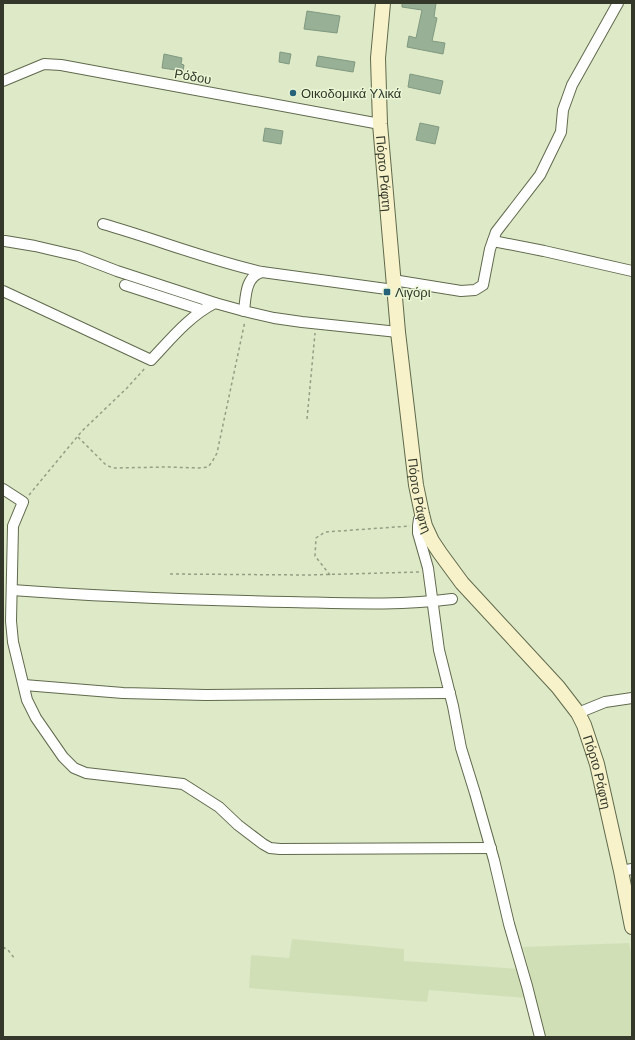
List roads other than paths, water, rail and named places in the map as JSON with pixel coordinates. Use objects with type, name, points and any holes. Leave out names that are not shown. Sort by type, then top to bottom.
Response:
[{"type":"main road","name":"Πόρτο Ράφτη","points":[[383,3],[378,58],[380,124],[398,332],[420,520],[443,558],[462,583],[558,687],[578,713],[584,725],[597,764],[627,870],[632,927]]},
{"type":"street","points":[[103,224],[242,268],[262,272],[461,291],[475,290],[483,285],[490,249],[496,232],[544,168],[561,132],[563,110],[572,86],[618,3]]},
{"type":"street","name":"Ρόδου","points":[[3,81],[44,64],[61,65],[380,124]]},
{"type":"street","points":[[5,241],[78,256],[117,271],[214,303],[274,318],[398,332]]},
{"type":"street","points":[[493,241],[632,271]]},
{"type":"street","points":[[246,311],[250,280],[254,274],[262,272]]},
{"type":"street","points":[[125,285],[202,310]]},
{"type":"street","points":[[3,291],[151,360],[181,328],[202,310],[214,303]]},
{"type":"street","points":[[3,488],[23,502],[13,526],[11,621],[13,642],[27,700],[36,718],[63,757],[74,768],[86,773],[183,784],[219,807],[238,825],[270,848],[490,848]]},
{"type":"street","points":[[420,520],[418,533],[428,568],[439,650],[450,693],[461,748],[475,793],[540,1037]]},
{"type":"street","points":[[428,568],[443,558]]},
{"type":"street","points":[[12,590],[159,598],[252,601],[372,603],[452,599]]},
{"type":"street","points":[[24,685],[123,693],[206,695],[450,693]]},
{"type":"street","points":[[578,713],[605,702],[632,698]]},
{"type":"place","name":"Οικοδομικά Υλικά","points":[[293,93]]},
{"type":"place","name":"Λιγόρι","points":[[387,292]]}]
